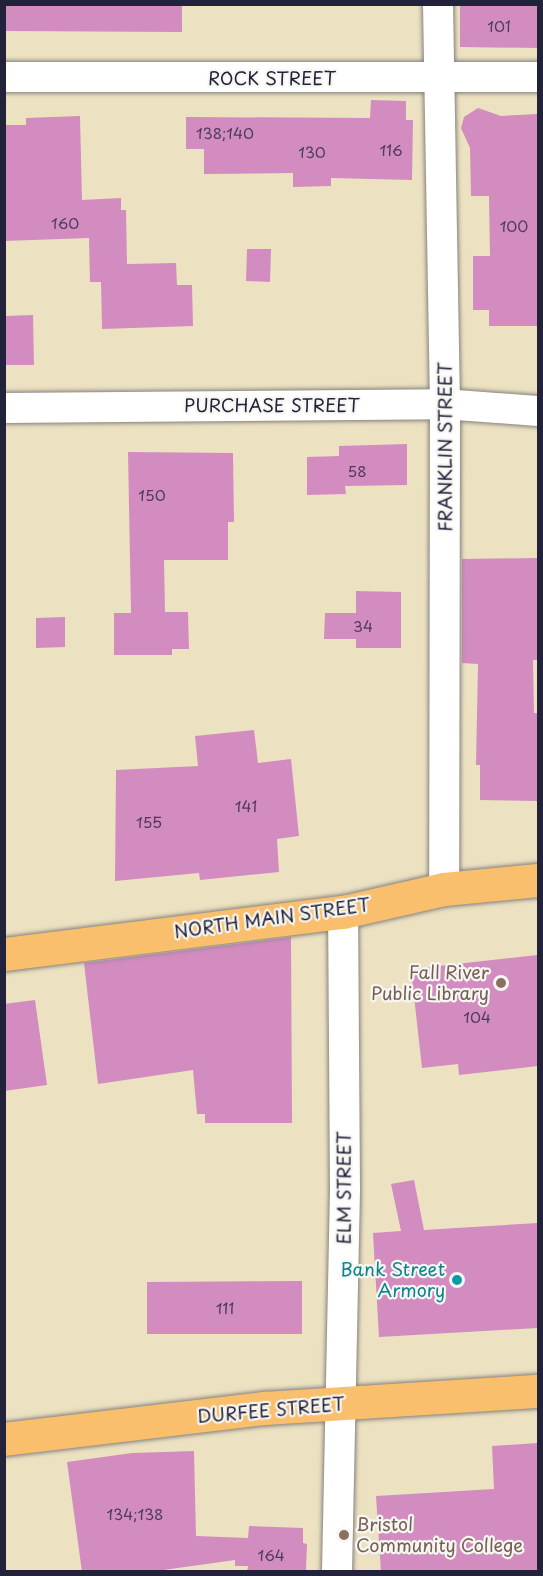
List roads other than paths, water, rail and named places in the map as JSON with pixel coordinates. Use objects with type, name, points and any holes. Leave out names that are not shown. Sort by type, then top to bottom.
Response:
[{"type":"main road","name":"NORTH MAIN STREET","points":[[4,954],[343,912],[444,889],[538,880]]},
{"type":"main road","name":"DURFEE STREET","points":[[4,1439],[265,1408],[538,1391]]},
{"type":"street","name":"FRANKLIN STREET","points":[[438,4],[446,405],[444,889]]},
{"type":"street","name":"ROCK STREET","points":[[4,77],[538,77]]},
{"type":"street","name":"PURCHASE STREET","points":[[4,408],[446,405],[538,411]]},
{"type":"street","name":"ELM STREET","points":[[337,1572],[345,1189],[343,912]]},
{"type":"place","name":"Fall River Public Library","points":[[501,983]]},
{"type":"place","name":"Bank Street Armory","points":[[457,1280]]},
{"type":"place","name":"Bristol Community College","points":[[344,1535]]}]
